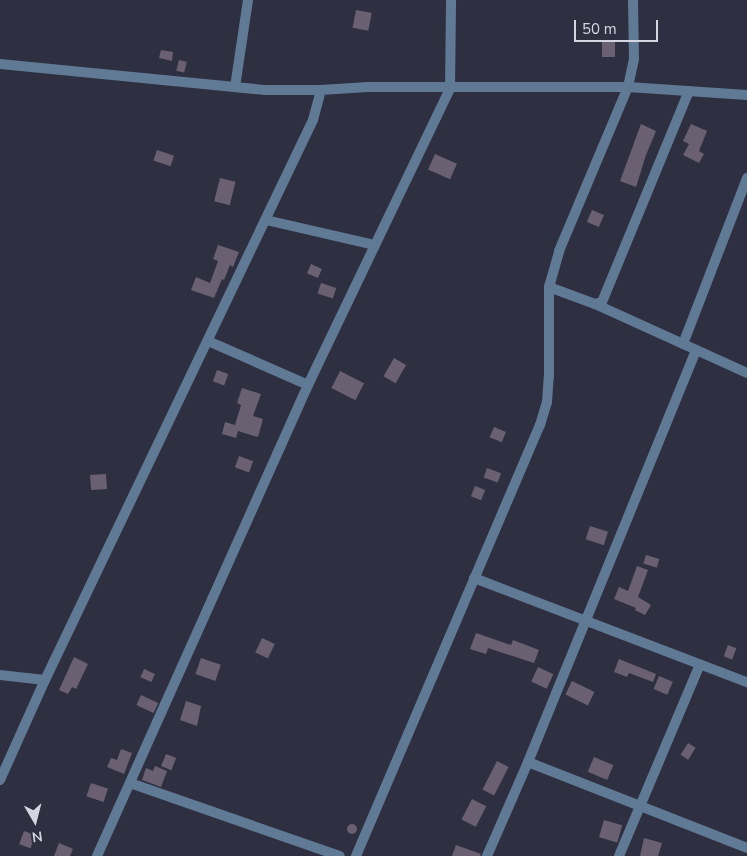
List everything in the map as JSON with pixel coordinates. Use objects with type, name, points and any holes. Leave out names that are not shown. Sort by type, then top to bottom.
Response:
[{"type":"street","points":[[235,87],[248,0]]},
{"type":"street","points":[[97,856],[308,385],[450,88],[451,0]]},
{"type":"street","points":[[356,856],[540,426],[546,402],[549,376],[549,287],[559,251],[628,87],[634,59],[633,0]]},
{"type":"street","points":[[0,64],[235,87],[321,90],[368,87],[628,87],[747,95]]},
{"type":"street","points":[[0,780],[45,680],[313,120],[321,90]]},
{"type":"street","points":[[595,304],[602,302],[688,92]]},
{"type":"street","points":[[682,344],[747,178]]},
{"type":"street","points":[[266,220],[375,245]]},
{"type":"street","points":[[549,287],[595,304],[747,373]]},
{"type":"street","points":[[208,341],[308,385]]},
{"type":"street","points":[[486,856],[528,762],[696,350]]},
{"type":"street","points":[[474,578],[586,618],[747,682]]},
{"type":"street","points":[[619,856],[700,664]]},
{"type":"street","points":[[0,675],[45,680]]},
{"type":"street","points":[[528,762],[747,848]]},
{"type":"street","points":[[130,783],[340,856]]},
{"type":"building","points":[[356,10],[372,13],[368,31],[353,28]]},
{"type":"building","points":[[602,40],[615,40],[615,57],[602,57]]},
{"type":"building","points":[[161,50],[173,52],[172,61],[159,58]]},
{"type":"building","points":[[179,60],[187,62],[184,73],[176,71]]},
{"type":"building","points":[[641,124],[656,131],[636,187],[620,181]]},
{"type":"building","points":[[691,124],[707,131],[699,151],[704,154],[699,163],[683,155],[689,144],[683,141]]},
{"type":"building","points":[[157,150],[174,156],[170,166],[153,160]]},
{"type":"building","points":[[435,154],[457,164],[450,179],[428,170]]},
{"type":"building","points":[[220,178],[236,182],[230,205],[214,201]]},
{"type":"building","points":[[592,210],[604,215],[599,227],[587,222]]},
{"type":"building","points":[[218,245],[239,252],[233,267],[230,265],[224,280],[222,279],[214,298],[191,290],[196,277],[210,283],[218,261],[213,259]]},
{"type":"building","points":[[311,264],[322,269],[318,278],[307,273]]},
{"type":"building","points":[[321,283],[336,288],[333,298],[318,293]]},
{"type":"building","points":[[394,358],[406,365],[396,383],[384,376]]},
{"type":"building","points":[[217,370],[228,374],[224,385],[213,381]]},
{"type":"building","points":[[340,371],[364,383],[355,400],[331,388]]},
{"type":"building","points":[[242,388],[261,394],[253,416],[263,419],[258,437],[238,431],[236,438],[222,434],[225,422],[235,425],[241,405],[237,403]]},
{"type":"building","points":[[494,427],[506,432],[502,442],[490,437]]},
{"type":"building","points":[[239,456],[253,461],[249,472],[235,467]]},
{"type":"building","points":[[487,468],[501,473],[498,483],[484,477]]},
{"type":"building","points":[[106,474],[107,489],[91,490],[90,475]]},
{"type":"building","points":[[475,486],[485,490],[481,500],[471,496]]},
{"type":"building","points":[[590,526],[608,532],[604,545],[586,539]]},
{"type":"building","points":[[646,555],[659,559],[657,568],[643,564]]},
{"type":"building","points":[[637,566],[648,570],[638,597],[651,605],[645,615],[635,610],[636,608],[614,599],[619,587],[628,591]]},
{"type":"building","points":[[476,633],[511,645],[513,640],[539,650],[534,663],[488,648],[486,654],[470,649]]},
{"type":"building","points":[[262,638],[275,644],[268,658],[255,653]]},
{"type":"building","points":[[728,645],[736,648],[732,659],[724,656]]},
{"type":"building","points":[[74,657],[88,664],[76,689],[72,687],[68,694],[59,690]]},
{"type":"building","points":[[201,658],[221,665],[215,681],[195,674]]},
{"type":"building","points":[[619,659],[656,674],[653,682],[629,673],[627,677],[614,672]]},
{"type":"building","points":[[538,667],[553,674],[547,689],[531,682]]},
{"type":"building","points":[[144,669],[155,674],[151,682],[140,677]]},
{"type":"building","points":[[659,676],[673,682],[667,695],[654,689]]},
{"type":"building","points":[[572,681],[594,692],[588,705],[565,694]]},
{"type":"building","points":[[141,695],[158,703],[154,713],[136,705]]},
{"type":"building","points":[[186,701],[201,706],[197,726],[180,720]]},
{"type":"building","points":[[688,743],[696,748],[688,760],[681,755]]},
{"type":"building","points":[[121,749],[132,753],[124,774],[107,767],[111,758],[117,760]]},
{"type":"building","points":[[166,754],[176,758],[171,770],[161,766]]},
{"type":"building","points":[[594,757],[613,765],[607,780],[588,772]]},
{"type":"building","points":[[497,761],[509,767],[494,795],[482,790]]},
{"type":"building","points":[[155,766],[167,771],[161,787],[142,780],[146,768],[153,771]]},
{"type":"building","points":[[91,783],[108,789],[103,802],[86,796]]},
{"type":"building","points":[[472,799],[486,806],[476,827],[462,819]]},
{"type":"building","points":[[604,820],[622,825],[617,843],[599,837]]},
{"type":"building","points":[[350,824],[354,824],[357,829],[356,833],[350,834],[347,831],[347,827]]},
{"type":"building","points":[[24,831],[35,835],[30,848],[19,844]]},
{"type":"building","points":[[644,838],[662,843],[658,856],[640,856]]},
{"type":"building","points":[[59,843],[73,849],[70,856],[54,856]]},
{"type":"building","points":[[456,845],[481,854],[480,856],[452,856]]}]
